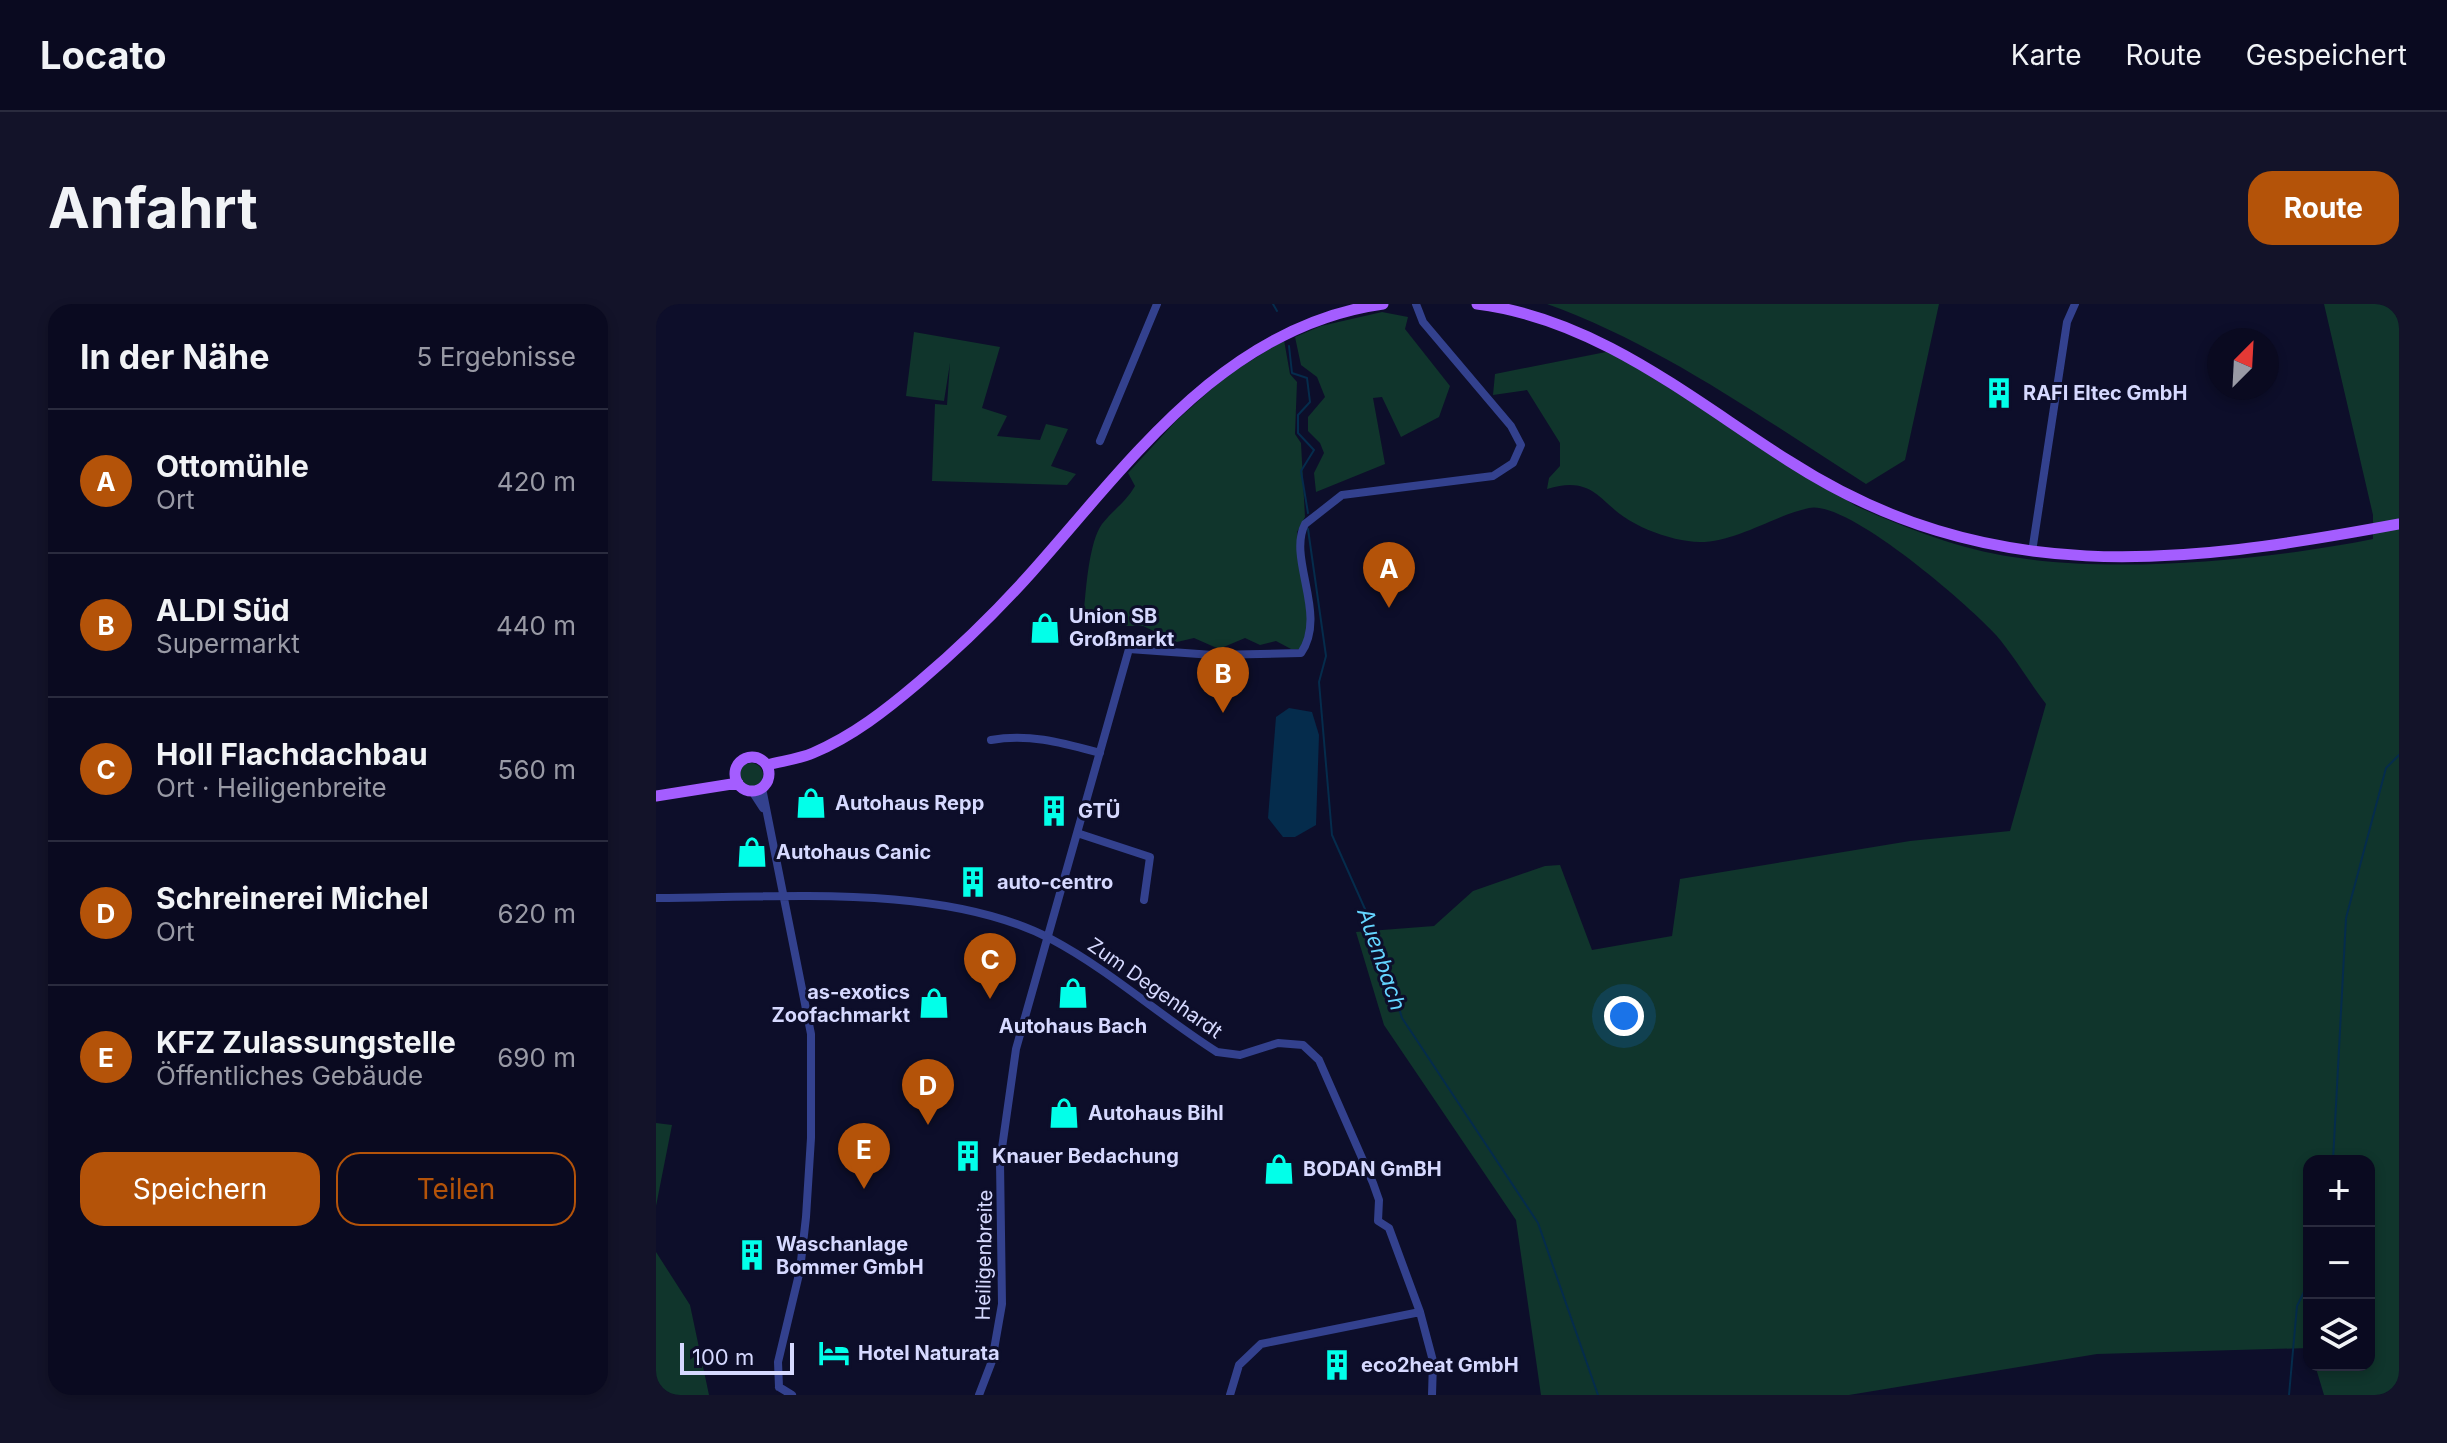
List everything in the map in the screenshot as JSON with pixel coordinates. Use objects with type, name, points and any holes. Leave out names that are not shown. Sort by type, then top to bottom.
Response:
[{"type":"main road","points":[[656,796],[737,778],[757,790],[768,769],[809,754],[886,711],[967,641],[1158,430],[1224,370],[1251,351],[1314,321],[1383,304]]},
{"type":"main road","points":[[1477,304],[1549,321],[1620,352],[1790,462],[1868,506],[1981,542],[2032,552],[2099,558],[2186,557],[2399,524]]},
{"type":"main road","points":[[737,778],[740,764],[748,758],[759,759],[768,769]]},
{"type":"street","points":[[1100,441],[1157,304]]},
{"type":"street","name":"Heiligenbreite","points":[[979,1395],[992,1361],[1002,1304],[1000,1162],[1009,1086],[1047,937],[1129,649],[1213,655],[1301,653],[1309,639],[1311,623],[1301,544],[1305,524],[1342,495],[1493,476],[1513,463],[1521,445],[1511,426],[1423,322],[1416,304]]},
{"type":"street","points":[[2032,552],[2067,322],[2075,304]]},
{"type":"street","points":[[991,740],[1051,740],[1100,753]]},
{"type":"street","points":[[757,790],[785,898],[811,1034],[811,1138],[800,1270],[778,1362],[779,1387],[773,1395]]},
{"type":"street","points":[[1077,833],[1150,857],[1144,900]]},
{"type":"street","name":"Zum Degenhardt","points":[[656,898],[889,898],[938,903],[1047,937],[1101,967],[1217,1052],[1240,1055],[1278,1043],[1303,1045],[1319,1060],[1358,1145],[1379,1200],[1378,1221],[1389,1228],[1420,1312]]},
{"type":"street","points":[[1230,1395],[1239,1365],[1261,1344],[1420,1312],[1433,1361],[1432,1395]]},
{"type":"street","points":[[779,1387],[792,1395]]},
{"type":"green space","points":[[1547,304],[1939,304],[1905,460],[1866,484],[1671,362],[1590,321]]},
{"type":"green space","points":[[2324,304],[2399,304],[2399,1395],[2324,1395],[2317,1371],[2375,1371],[2375,1155],[2303,1155],[2303,1348],[2097,1354],[1849,1395],[1541,1395],[1516,1220],[1384,1025],[1356,932],[1434,926],[1473,891],[1545,866],[1560,865],[1592,950],[1672,936],[1680,879],[1910,841],[2010,831],[2046,704],[1996,635],[1907,557],[1851,520],[1827,510],[1809,508],[1734,536],[1703,542],[1688,541],[1642,527],[1587,489],[1564,485],[1547,489],[1549,478],[1560,466],[1560,443],[1527,390],[1493,395],[1495,374],[1611,351],[1856,506],[1952,543],[2013,557],[2054,562],[2145,564],[2287,553],[2373,539],[2373,515]]},
{"type":"green space","points":[[1382,312],[1408,317],[1405,329],[1450,386],[1439,417],[1401,437],[1382,397],[1373,398],[1385,464],[1316,492],[1314,473],[1324,453],[1320,443],[1308,431],[1308,417],[1325,397],[1317,377],[1301,365],[1295,337],[1321,326]]},
{"type":"green space","points":[[914,332],[1000,347],[982,408],[1007,416],[997,436],[1040,440],[1046,424],[1068,429],[1051,466],[1076,474],[1067,485],[932,481],[935,404],[947,405],[950,363],[944,401],[906,396]]},
{"type":"green space","points":[[1284,340],[1290,374],[1297,382],[1295,434],[1301,443],[1305,517],[1297,532],[1308,622],[1307,636],[1300,649],[1291,649],[1276,641],[1260,645],[1245,638],[1219,649],[1194,638],[1177,642],[1143,626],[1119,626],[1084,611],[1094,542],[1102,524],[1135,486],[1128,473],[1176,421],[1225,377]]},
{"type":"green space","points":[[751,763],[760,766],[763,775],[760,784],[751,787],[742,784],[739,775],[742,766]]},
{"type":"green space","points":[[656,1123],[672,1125],[656,1206]]},
{"type":"green space","points":[[656,1252],[690,1305],[709,1395],[656,1395]]},
{"type":"water","points":[[1289,708],[1312,712],[1319,735],[1316,825],[1295,837],[1283,837],[1268,818],[1276,717]]},
{"type":"waterway","name":"Auenbach","points":[[1273,304],[1277,311]]},
{"type":"waterway","name":"Auenbach","points":[[1289,346],[1292,373],[1307,378],[1310,402],[1298,415],[1298,433],[1314,450],[1301,471],[1308,513]]},
{"type":"waterway","name":"Auenbach","points":[[1308,529],[1326,656],[1319,682],[1332,835],[1377,936],[1402,1018],[1538,1223],[1598,1395]]},
{"type":"waterway","points":[[2333,1155],[2346,918],[2386,768],[2399,755]]},
{"type":"waterway","points":[[2289,1395],[2297,1306],[2303,1294]]},
{"type":"place","name":"RAFI Eltec GmbH","points":[[1999,393]]},
{"type":"place","name":"Ottomühle","points":[[1389,608]]},
{"type":"place","name":"Union SB Großmarkt","points":[[1045,628]]},
{"type":"place","name":"ALDI Süd","points":[[1223,713]]},
{"type":"place","name":"Autohaus Repp","points":[[811,803]]},
{"type":"place","name":"GTÜ","points":[[1054,811]]},
{"type":"place","name":"Autohaus Canic","points":[[752,852]]},
{"type":"place","name":"auto-centro","points":[[973,882]]},
{"type":"place","name":"Autohaus Bach","points":[[1073,993]]},
{"type":"place","name":"Holl Flachdachbau","points":[[990,999]]},
{"type":"place","name":"as-exotics Zoofachmarkt","points":[[934,1003]]},
{"type":"place","name":"Autohaus Bihl","points":[[1064,1113]]},
{"type":"place","name":"Schreinerei Michel","points":[[928,1125]]},
{"type":"place","name":"Knauer Bedachung","points":[[968,1156]]},
{"type":"place","name":"BODAN GmBH","points":[[1279,1169]]},
{"type":"place","name":"KFZ Zulassungstelle","points":[[864,1189]]},
{"type":"place","name":"Waschanlage Bommer GmbH","points":[[752,1255]]},
{"type":"place","name":"Hotel Naturata","points":[[834,1353]]},
{"type":"place","name":"eco2heat GmbH","points":[[1337,1365]]}]
